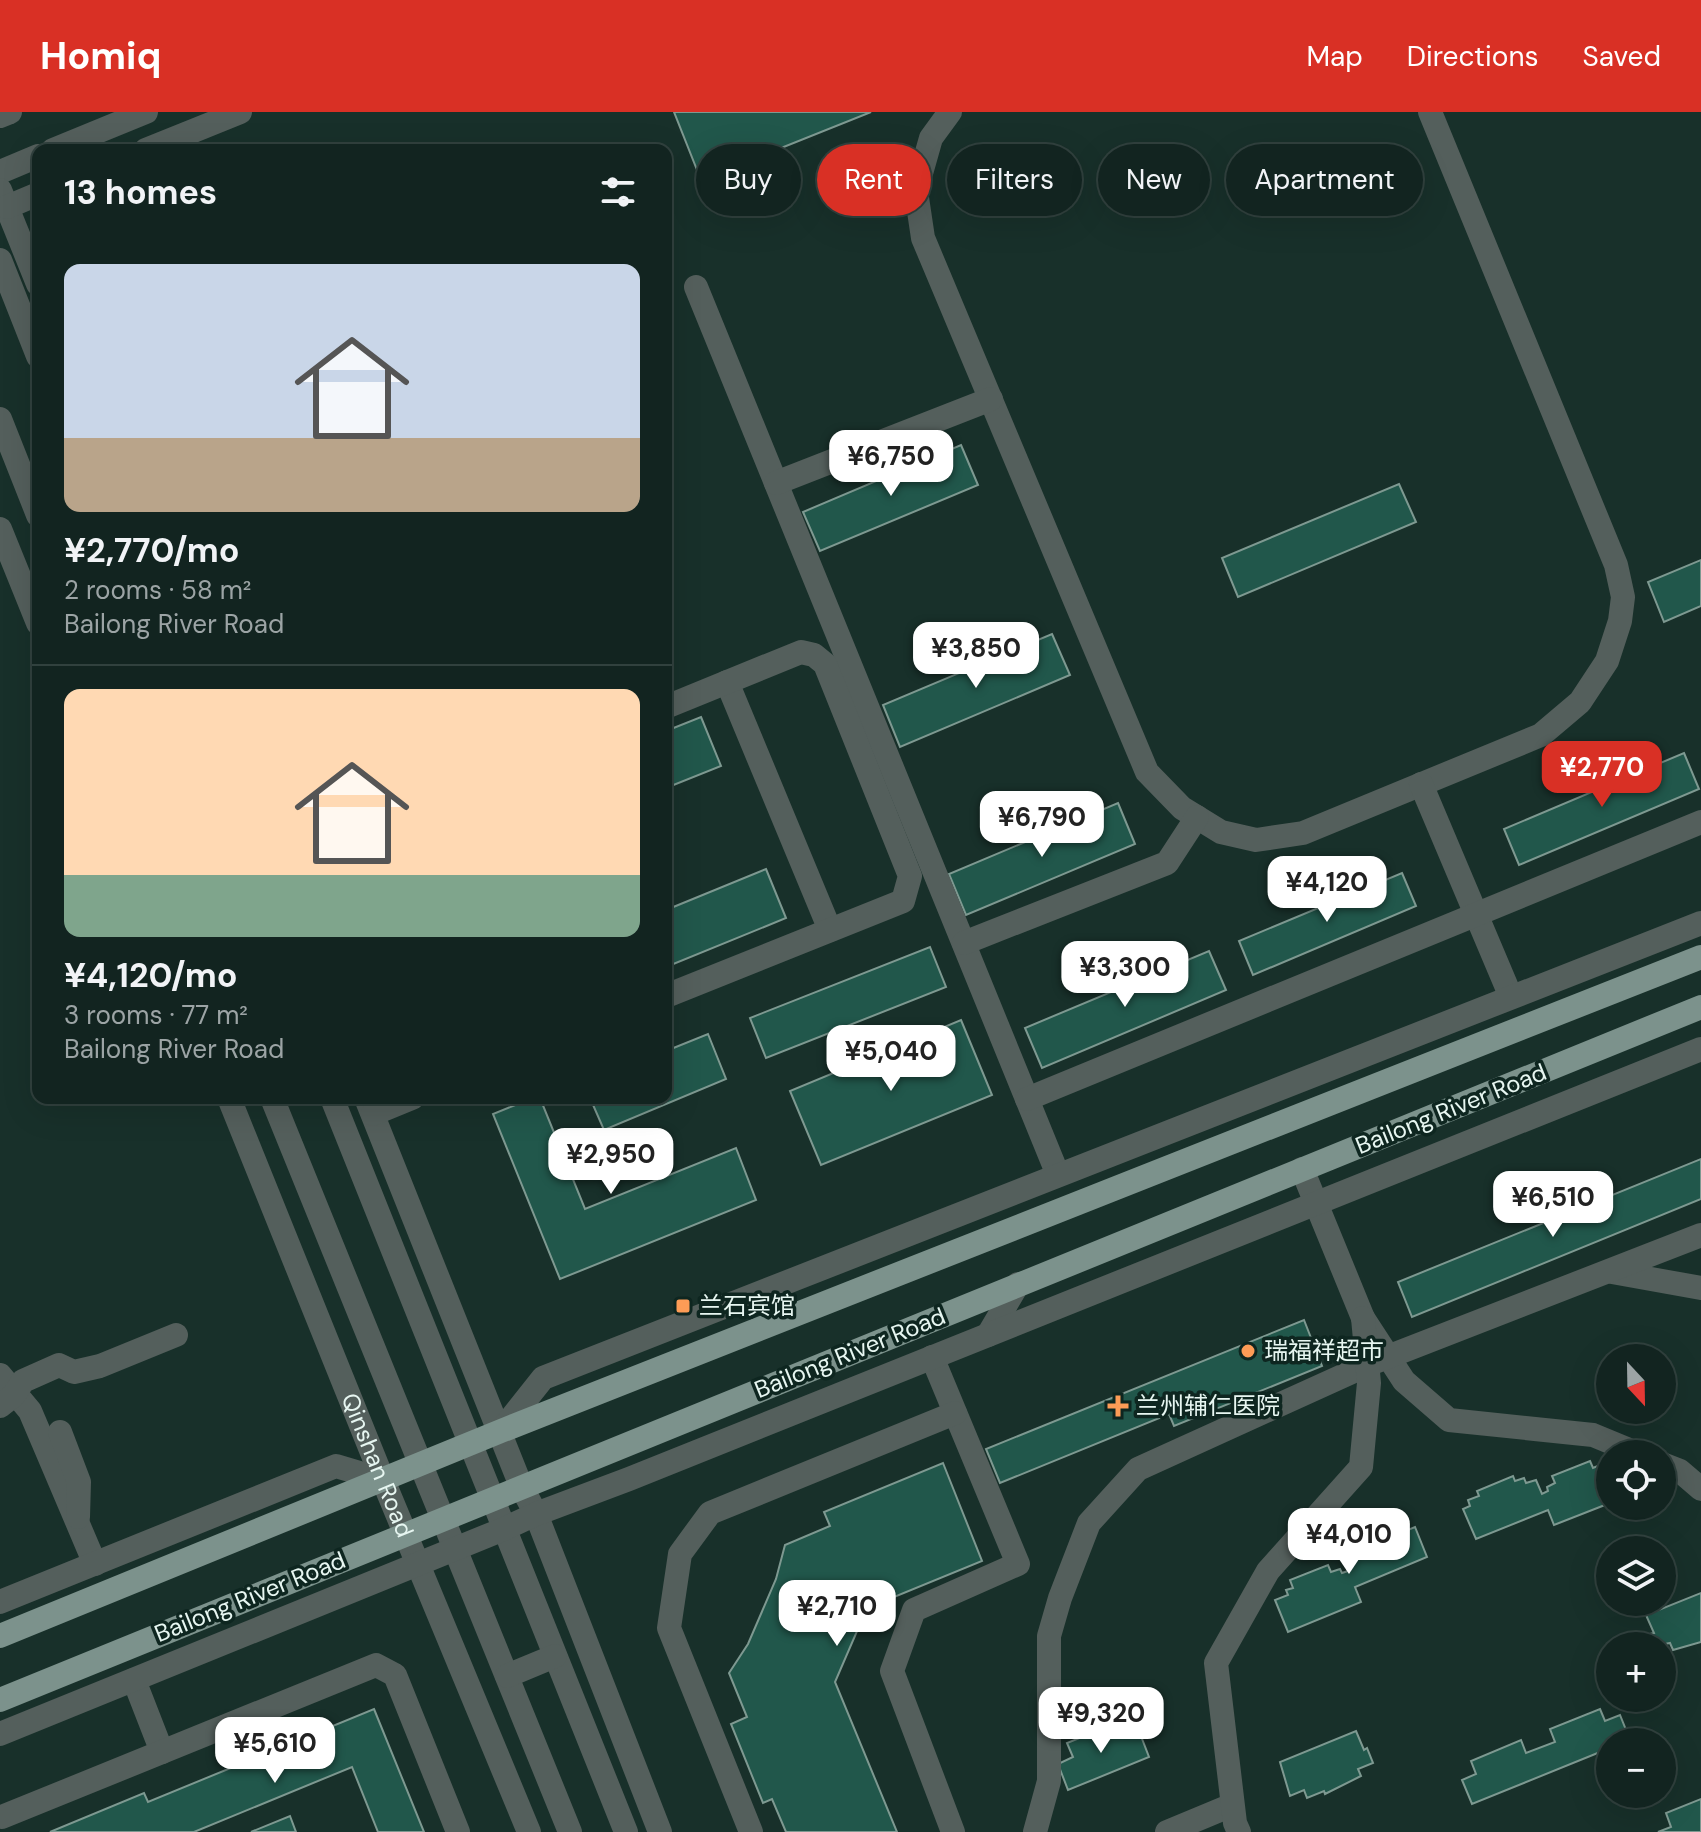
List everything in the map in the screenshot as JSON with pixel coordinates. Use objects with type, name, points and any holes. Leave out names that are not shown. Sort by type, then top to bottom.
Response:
[{"type":"main road","name":"Bailong River Road","points":[[0,1636],[501,1431],[1701,957]]},
{"type":"main road","name":"Bailong River Road","points":[[0,1700],[1701,1007]]},
{"type":"street","points":[[0,116],[10,112]]},
{"type":"street","points":[[68,144],[146,112]]},
{"type":"street","points":[[161,144],[240,112]]},
{"type":"street","points":[[950,112],[931,138],[916,191],[923,238],[1147,772],[1182,808],[1221,832],[1256,840],[1303,833],[1541,735],[1580,702],[1607,661],[1620,621],[1623,597],[1616,565],[1430,112]]},
{"type":"street","points":[[0,172],[32,159]]},
{"type":"street","points":[[32,195],[3,198],[32,269]]},
{"type":"street","points":[[0,260],[32,341]]},
{"type":"street","points":[[696,287],[1058,1175]]},
{"type":"street","points":[[776,483],[991,399]]},
{"type":"street","points":[[0,419],[32,500]]},
{"type":"street","points":[[0,529],[32,608]]},
{"type":"street","points":[[672,705],[801,652],[814,655],[825,664],[910,876],[903,901],[672,994]]},
{"type":"street","points":[[727,682],[830,930]]},
{"type":"street","points":[[1421,784],[1511,997]]},
{"type":"street","points":[[964,943],[1167,863],[1197,817]]},
{"type":"street","points":[[1027,1099],[1701,822]]},
{"type":"street","name":"Bailong River Road","points":[[501,1431],[543,1378],[1701,923]]},
{"type":"street","name":"Bailong River Road","points":[[0,1734],[536,1514],[1701,1049]]},
{"type":"street","name":"Qinshan Road","points":[[231,1104],[529,1832]]},
{"type":"street","name":"Qinshan Road","points":[[274,1104],[570,1832]]},
{"type":"street","points":[[334,1104],[626,1832]]},
{"type":"street","points":[[369,1106],[521,1486],[536,1514],[660,1832]]},
{"type":"street","points":[[1302,1169],[1378,1361],[1449,1420],[1593,1435],[1605,1440]]},
{"type":"street","points":[[1035,1832],[1049,1781],[1049,1636],[1089,1523],[1138,1469],[1378,1361],[1701,1235]]},
{"type":"street","points":[[1609,1271],[1701,1288]]},
{"type":"street","points":[[988,1335],[1018,1284]]},
{"type":"street","points":[[95,1564],[30,1411],[5,1392],[59,1365],[74,1372],[100,1366],[176,1335]]},
{"type":"street","points":[[932,1357],[1018,1564],[914,1610],[892,1671],[953,1832]]},
{"type":"street","points":[[1239,1832],[1232,1805],[1216,1663],[1268,1571],[1361,1467],[1369,1383],[1378,1361]]},
{"type":"street","points":[[751,1832],[669,1628],[680,1554],[710,1513],[955,1413]]},
{"type":"street","points":[[60,1432],[79,1482],[78,1523]]},
{"type":"street","points":[[0,1602],[336,1466],[383,1480]]},
{"type":"street","points":[[1676,1469],[1701,1489]]},
{"type":"street","points":[[214,1516],[274,1524]]},
{"type":"street","points":[[251,1597],[300,1612]]},
{"type":"street","points":[[507,1676],[555,1656]]},
{"type":"street","points":[[4,1820],[376,1665],[395,1675],[458,1832]]},
{"type":"street","points":[[134,1680],[162,1752]]},
{"type":"street","points":[[1167,1832],[1232,1805]]},
{"type":"building","points":[[674,112],[871,112],[791,144],[696,144],[696,167]]},
{"type":"building","points":[[961,445],[978,485],[820,551],[803,512]]},
{"type":"building","points":[[1399,484],[1416,522],[1238,597],[1222,558]]},
{"type":"building","points":[[1701,560],[1701,606],[1664,622],[1648,582]]},
{"type":"building","points":[[1052,634],[1070,675],[900,747],[883,705]]},
{"type":"building","points":[[701,717],[721,766],[672,786],[672,729]]},
{"type":"building","points":[[1684,753],[1699,789],[1519,865],[1504,829]]},
{"type":"building","points":[[1118,803],[1135,844],[966,915],[949,874]]},
{"type":"building","points":[[766,869],[786,918],[672,965],[672,908]]},
{"type":"building","points":[[1402,873],[1416,906],[1253,975],[1239,941]]},
{"type":"building","points":[[930,947],[946,987],[766,1058],[750,1018]]},
{"type":"building","points":[[1209,951],[1226,990],[1042,1068],[1025,1028]]},
{"type":"building","points":[[961,1020],[992,1095],[821,1165],[790,1091]]},
{"type":"building","points":[[708,1034],[726,1079],[672,1102],[672,1049]]},
{"type":"building","points":[[518,1104],[542,1104],[585,1209],[736,1148],[756,1200],[560,1279],[493,1114]]},
{"type":"building","points":[[593,1104],[666,1104],[604,1130]]},
{"type":"building","points":[[1701,1159],[1701,1199],[1412,1317],[1398,1282]]},
{"type":"building","points":[[1304,1320],[1322,1366],[1174,1426],[1169,1414],[1000,1483],[986,1449]]},
{"type":"building","points":[[1590,1461],[1593,1468],[1596,1467],[1596,1508],[1554,1525],[1548,1510],[1476,1539],[1463,1509],[1470,1506],[1468,1500],[1479,1496],[1477,1491],[1513,1476],[1515,1481],[1524,1478],[1526,1483],[1536,1480],[1542,1494],[1555,1483],[1552,1476]]},
{"type":"building","points":[[943,1463],[982,1561],[867,1608],[835,1682],[897,1832],[786,1832],[772,1799],[763,1803],[731,1724],[747,1717],[729,1673],[748,1644],[776,1579],[785,1545],[830,1526],[824,1512]]},
{"type":"building","points":[[1393,1524],[1395,1529],[1406,1524],[1408,1530],[1415,1527],[1427,1557],[1355,1587],[1361,1602],[1288,1632],[1275,1600],[1288,1595],[1286,1590],[1293,1588],[1290,1580],[1328,1565],[1331,1572],[1340,1569],[1342,1573],[1348,1571],[1343,1556],[1352,1552],[1350,1547],[1359,1543],[1357,1538]]},
{"type":"building","points":[[1701,1593],[1701,1642],[1676,1649],[1676,1632],[1654,1632],[1646,1616],[1676,1616],[1676,1603]]},
{"type":"building","points":[[374,1709],[424,1832],[378,1832],[352,1767],[194,1832],[50,1832],[144,1793],[148,1802]]},
{"type":"building","points":[[1596,1711],[1601,1712],[1605,1721],[1620,1715],[1625,1728],[1596,1728],[1596,1754],[1472,1804],[1462,1780],[1476,1774],[1471,1761],[1521,1740],[1526,1753],[1555,1742],[1550,1729]]},
{"type":"building","points":[[1119,1722],[1125,1737],[1139,1731],[1149,1757],[1068,1790],[1058,1764],[1073,1757],[1067,1743]]},
{"type":"building","points":[[1356,1731],[1373,1763],[1358,1769],[1361,1776],[1325,1794],[1324,1791],[1307,1798],[1304,1790],[1290,1796],[1280,1762]]},
{"type":"building","points":[[1701,1799],[1701,1832],[1658,1832],[1671,1827],[1666,1813]]},
{"type":"building","points":[[290,1816],[296,1832],[251,1832]]},
{"type":"place","name":"兰石宾馆","points":[[683,1306]]},
{"type":"place","name":"瑞福祥超市","points":[[1248,1351]]},
{"type":"place","name":"兰州辅仁医院","points":[[1118,1406]]}]
